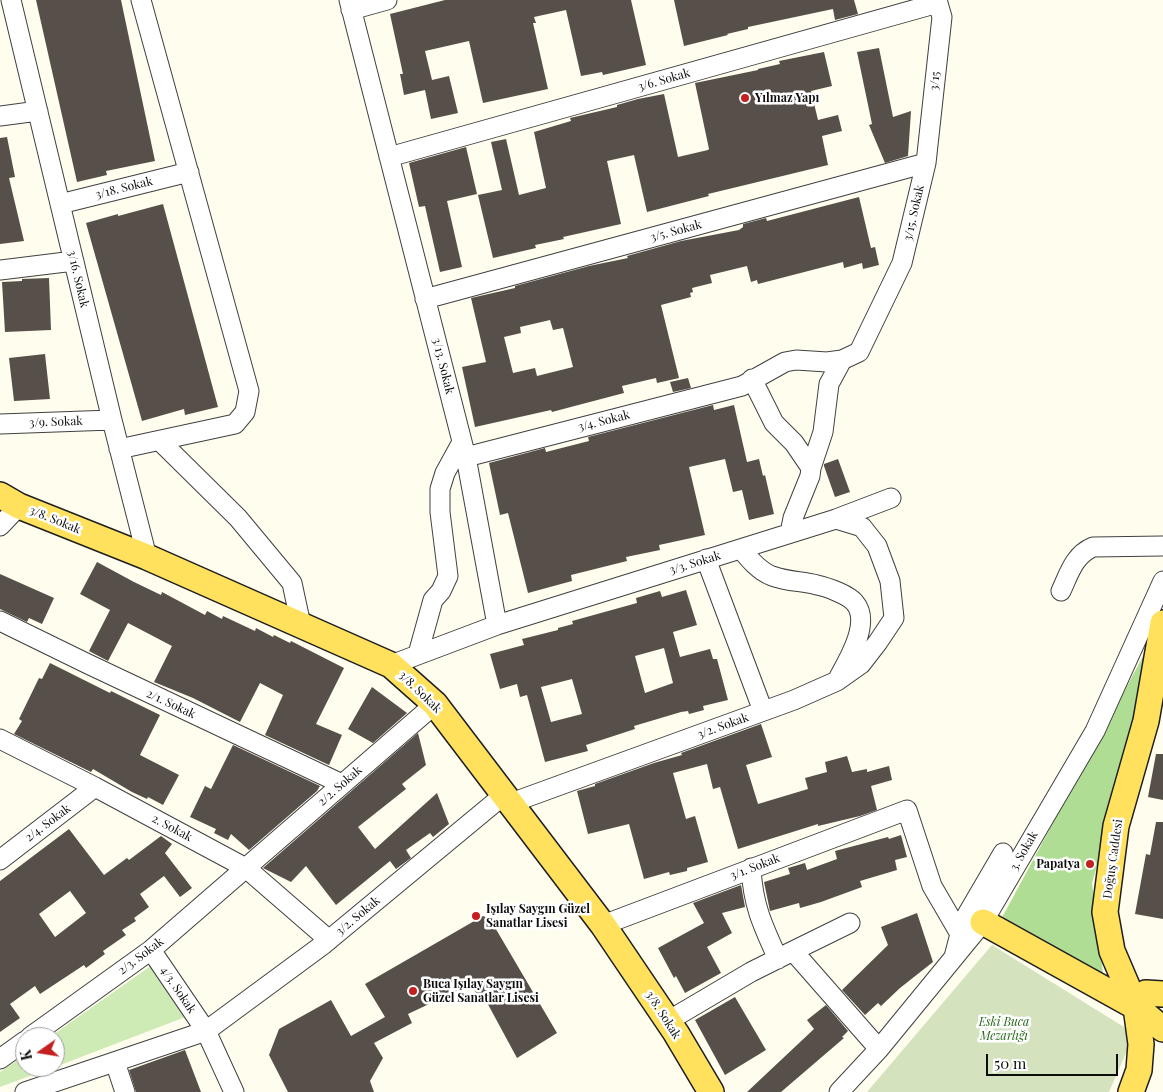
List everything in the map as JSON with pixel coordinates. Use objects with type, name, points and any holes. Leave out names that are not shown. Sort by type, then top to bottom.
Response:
[{"type":"main road","name":"3/8. Sokak","points":[[10,500],[147,557],[391,665],[435,704],[603,924],[668,1021],[711,1092]]},
{"type":"main road","name":"Doğuş Caddesi","points":[[1132,1092],[1139,1070],[1141,1044],[1136,1007],[1112,951],[1105,912],[1116,826],[1146,721],[1163,623]]},
{"type":"main road","points":[[983,922],[1136,1007],[1163,1029]]},
{"type":"main road","points":[[1136,1007],[1146,993],[1163,994]]},
{"type":"main road","points":[[1132,1092],[1163,1040]]},
{"type":"street","name":"3/16. Sokak","points":[[11,0],[119,449],[147,557]]},
{"type":"street","points":[[119,449],[235,424],[245,412],[248,391],[141,0]]},
{"type":"street","points":[[350,5],[387,0]]},
{"type":"street","name":"3/6. Sokak","points":[[389,157],[938,2]]},
{"type":"street","name":"3/15","points":[[926,163],[942,17],[938,2]]},
{"type":"street","name":"3/13. Sokak","points":[[350,5],[464,449],[497,625]]},
{"type":"street","points":[[0,116],[38,111]]},
{"type":"street","name":"3/15. Sokak","points":[[842,360],[859,352],[902,263],[926,163]]},
{"type":"street","name":"3/5. Sokak","points":[[425,299],[926,163]]},
{"type":"street","name":"3/18. Sokak","points":[[60,204],[188,172]]},
{"type":"street","points":[[0,270],[74,261]]},
{"type":"street","points":[[790,533],[793,518],[810,476],[823,432],[828,384],[842,360]]},
{"type":"street","name":"3/4. Sokak","points":[[464,449],[747,382],[785,362],[842,360]]},
{"type":"street","points":[[747,382],[774,423],[794,443],[811,468]]},
{"type":"street","name":"3/9. Sokak","points":[[0,424],[112,420]]},
{"type":"street","points":[[160,441],[238,518],[292,583],[301,625]]},
{"type":"street","points":[[418,654],[433,600],[441,591],[448,576],[440,512],[440,489],[445,473],[464,449]]},
{"type":"street","name":"3/3. Sokak","points":[[497,625],[836,519],[891,498]]},
{"type":"street","points":[[0,526],[10,500]]},
{"type":"street","name":"3/2. Sokak","points":[[206,1030],[329,940],[508,799],[794,700],[837,681],[861,664],[894,618],[890,580],[877,546],[862,527],[836,519]]},
{"type":"street","points":[[1062,591],[1073,566],[1083,551],[1093,547],[1163,546]]},
{"type":"street","points":[[741,548],[751,562],[770,575],[791,582],[816,584],[841,594],[855,603],[862,622],[848,661],[837,681]]},
{"type":"street","points":[[706,559],[763,711]]},
{"type":"street","name":"3. Sokak","points":[[840,1092],[879,1049],[983,922],[1095,730],[1163,581]]},
{"type":"street","name":"2/1. Sokak","points":[[0,621],[342,784]]},
{"type":"street","points":[[391,665],[497,625]]},
{"type":"street","name":"2/2. Sokak","points":[[246,868],[435,704]]},
{"type":"street","name":"2. Sokak","points":[[0,739],[95,787],[246,868],[329,940]]},
{"type":"street","name":"2/4. Sokak","points":[[0,860],[95,787]]},
{"type":"street","name":"3/1. Sokak","points":[[603,924],[906,810],[932,886],[958,930]]},
{"type":"street","points":[[954,957],[960,934],[958,930],[1003,853]]},
{"type":"street","name":"2/3. Sokak","points":[[44,1027],[151,950],[246,868]]},
{"type":"street","points":[[751,868],[752,890],[766,935],[879,1049]]},
{"type":"street","points":[[668,1021],[751,972],[850,922]]},
{"type":"street","name":"4/3. Sokak","points":[[151,950],[206,1030],[234,1092]]},
{"type":"street","points":[[24,1092],[206,1030]]},
{"type":"street","points":[[0,1059],[15,1048]]},
{"type":"street","points":[[114,1062],[125,1092]]},
{"type":"green space","points":[[1148,647],[1130,752],[1092,883],[1104,982],[998,925]]},
{"type":"green space","name":"Eski Buca Mezarlığı","points":[[992,945],[1124,1027],[1128,1036],[1129,1046],[1109,1092],[867,1092]]},
{"type":"green space","points":[[152,965],[188,1016],[65,1063],[64,1027]]},
{"type":"green space","points":[[15,1062],[15,1077],[27,1077],[0,1087],[0,1072]]},
{"type":"building","points":[[36,0],[121,0],[155,161],[106,171],[107,175],[77,182]]},
{"type":"building","points":[[445,0],[631,0],[646,65],[603,75],[602,72],[581,76],[566,10],[534,17],[536,23],[533,23],[548,89],[483,103],[469,41],[425,51],[432,80],[449,76],[458,113],[431,119],[425,90],[404,95],[400,74],[403,74],[390,14]]},
{"type":"building","points":[[674,0],[854,0],[858,14],[835,20],[833,9],[748,27],[748,29],[728,35],[684,46]]},
{"type":"building","points":[[879,48],[893,117],[911,111],[908,156],[885,163],[869,125],[872,124],[857,52]]},
{"type":"building","points":[[824,52],[832,86],[811,91],[818,120],[838,115],[842,131],[822,136],[828,165],[708,194],[709,196],[647,212],[634,155],[607,161],[621,224],[563,237],[564,239],[535,245],[536,248],[493,258],[478,195],[502,190],[491,142],[506,139],[519,195],[546,188],[534,132],[571,121],[570,118],[617,107],[617,105],[638,99],[664,94],[678,157],[708,150],[695,83],[758,70],[780,64],[779,61]]},
{"type":"building","points":[[7,137],[15,177],[9,178],[24,241],[0,244],[0,138]]},
{"type":"building","points":[[466,147],[477,194],[447,201],[462,267],[440,272],[425,206],[419,207],[409,163]]},
{"type":"building","points":[[859,197],[871,248],[875,247],[879,265],[863,269],[862,263],[844,268],[843,262],[758,284],[757,280],[751,282],[747,266],[710,275],[712,283],[692,288],[691,297],[661,305],[679,378],[657,383],[656,378],[622,386],[624,393],[552,412],[551,410],[475,427],[462,367],[486,362],[471,298],[515,288],[515,286],[589,266],[628,258],[627,256],[681,241],[739,230],[743,227],[743,224],[766,218],[767,221]],"holes":[[[550,320],[553,330],[563,328],[573,367],[537,376],[535,368],[513,373],[504,337],[521,333],[520,327]]]},
{"type":"building","points":[[163,204],[218,407],[185,415],[184,409],[142,421],[86,223]]},
{"type":"building","points":[[49,278],[51,330],[5,332],[2,282]]},
{"type":"building","points":[[45,354],[50,399],[14,401],[9,358]]},
{"type":"building","points":[[688,378],[691,388],[673,392],[670,382]]},
{"type":"building","points":[[713,405],[714,410],[734,405],[747,462],[759,459],[763,476],[765,475],[774,514],[749,520],[742,490],[733,492],[725,459],[689,467],[705,535],[659,545],[660,550],[626,557],[627,561],[571,575],[572,581],[528,593],[508,513],[500,515],[489,463],[545,448],[546,452],[589,441],[588,437]]},
{"type":"building","points":[[838,459],[850,492],[835,497],[824,464]]},
{"type":"building","points":[[97,562],[161,595],[162,592],[205,615],[207,611],[222,619],[223,616],[255,631],[256,628],[273,637],[274,635],[290,643],[291,641],[344,668],[316,724],[342,735],[329,765],[265,735],[283,695],[260,683],[240,722],[193,698],[154,682],[172,646],[128,623],[108,661],[89,651],[110,610],[80,594]]},
{"type":"building","points":[[0,574],[54,598],[42,624],[29,618],[27,622],[0,609]]},
{"type":"building","points":[[686,590],[697,625],[673,632],[680,657],[710,649],[713,659],[717,659],[728,700],[703,706],[704,710],[689,714],[688,711],[681,712],[634,726],[635,729],[586,745],[588,751],[545,762],[527,695],[520,697],[517,684],[500,689],[490,654],[524,645],[522,639],[558,630],[558,628],[573,624],[572,621],[637,603],[636,598],[660,591],[662,597]],"holes":[[[664,648],[673,683],[645,693],[635,656]],[[572,679],[582,714],[551,722],[541,687]]]},
{"type":"building","points":[[50,663],[160,715],[140,755],[179,775],[163,805],[148,797],[147,799],[132,792],[93,769],[91,772],[14,734],[22,721],[19,719],[39,678],[42,679]]},
{"type":"building","points":[[372,687],[407,713],[373,743],[348,729]]},
{"type":"building","points":[[761,724],[772,757],[746,765],[758,804],[808,789],[805,778],[827,772],[825,762],[847,756],[852,772],[867,769],[867,772],[889,766],[892,780],[871,786],[877,810],[818,826],[818,824],[738,849],[720,787],[713,789],[707,764],[673,773],[686,819],[695,816],[708,862],[687,868],[687,871],[670,875],[669,872],[644,879],[629,824],[588,834],[577,791],[654,763],[682,755],[681,753]]},
{"type":"building","points":[[418,733],[426,765],[402,784],[406,789],[358,827],[375,849],[437,793],[449,824],[433,837],[430,833],[406,850],[411,858],[396,869],[390,861],[336,905],[306,866],[291,882],[263,868]]},
{"type":"building","points":[[233,745],[320,786],[317,791],[249,850],[231,834],[228,840],[214,833],[216,829],[190,817],[205,786],[211,789]]},
{"type":"building","points":[[1156,754],[1163,754],[1163,800],[1148,797]]},
{"type":"building","points":[[1156,822],[1163,822],[1163,919],[1135,914],[1146,854],[1150,855]]},
{"type":"building","points":[[69,829],[104,875],[127,858],[129,860],[161,836],[172,844],[165,853],[192,888],[180,897],[164,876],[140,894],[149,907],[134,918],[136,921],[122,930],[126,935],[103,951],[105,954],[86,968],[84,965],[40,994],[35,986],[10,1004],[20,1018],[0,1032],[0,881]],"holes":[[[70,891],[86,913],[55,937],[39,914]]]},
{"type":"building","points":[[901,835],[907,857],[895,860],[897,870],[860,881],[862,887],[821,902],[800,908],[799,903],[770,911],[764,882],[790,874],[788,868],[805,863],[807,870],[837,859],[835,851]]},
{"type":"building","points":[[741,885],[745,907],[722,913],[732,933],[707,947],[721,973],[685,993],[676,976],[674,978],[658,948],[704,923],[693,903]]},
{"type":"building","points":[[917,913],[933,962],[881,1006],[878,1003],[865,1015],[842,990],[888,945],[881,927]]},
{"type":"building","name":"Buca Işılay Saygın Güzel Sanatlar Lisesi","points":[[483,916],[490,919],[557,1033],[517,1058],[484,997],[480,1000],[471,984],[408,1014],[412,1023],[374,1043],[383,1058],[370,1081],[374,1092],[288,1092],[269,1055],[279,1029],[331,1000],[351,1036],[385,1017],[365,984]]},
{"type":"building","points":[[735,997],[766,1050],[725,1075],[695,1020]]},
{"type":"building","points":[[826,1005],[848,1031],[842,1037],[844,1038],[781,1092],[747,1092],[814,1029],[807,1020]]},
{"type":"building","points":[[185,1050],[201,1092],[136,1092],[129,1070]]},
{"type":"place","name":"Yılmaz Yapı","points":[[745,98]]},
{"type":"place","name":"Papatya","points":[[1090,864]]},
{"type":"place","name":"Işılay Saygın Güzel Sanatlar Lisesi","points":[[476,916]]},
{"type":"place","name":"Buca Işılay Saygın Güzel Sanatlar Lisesi","points":[[413,991]]}]
